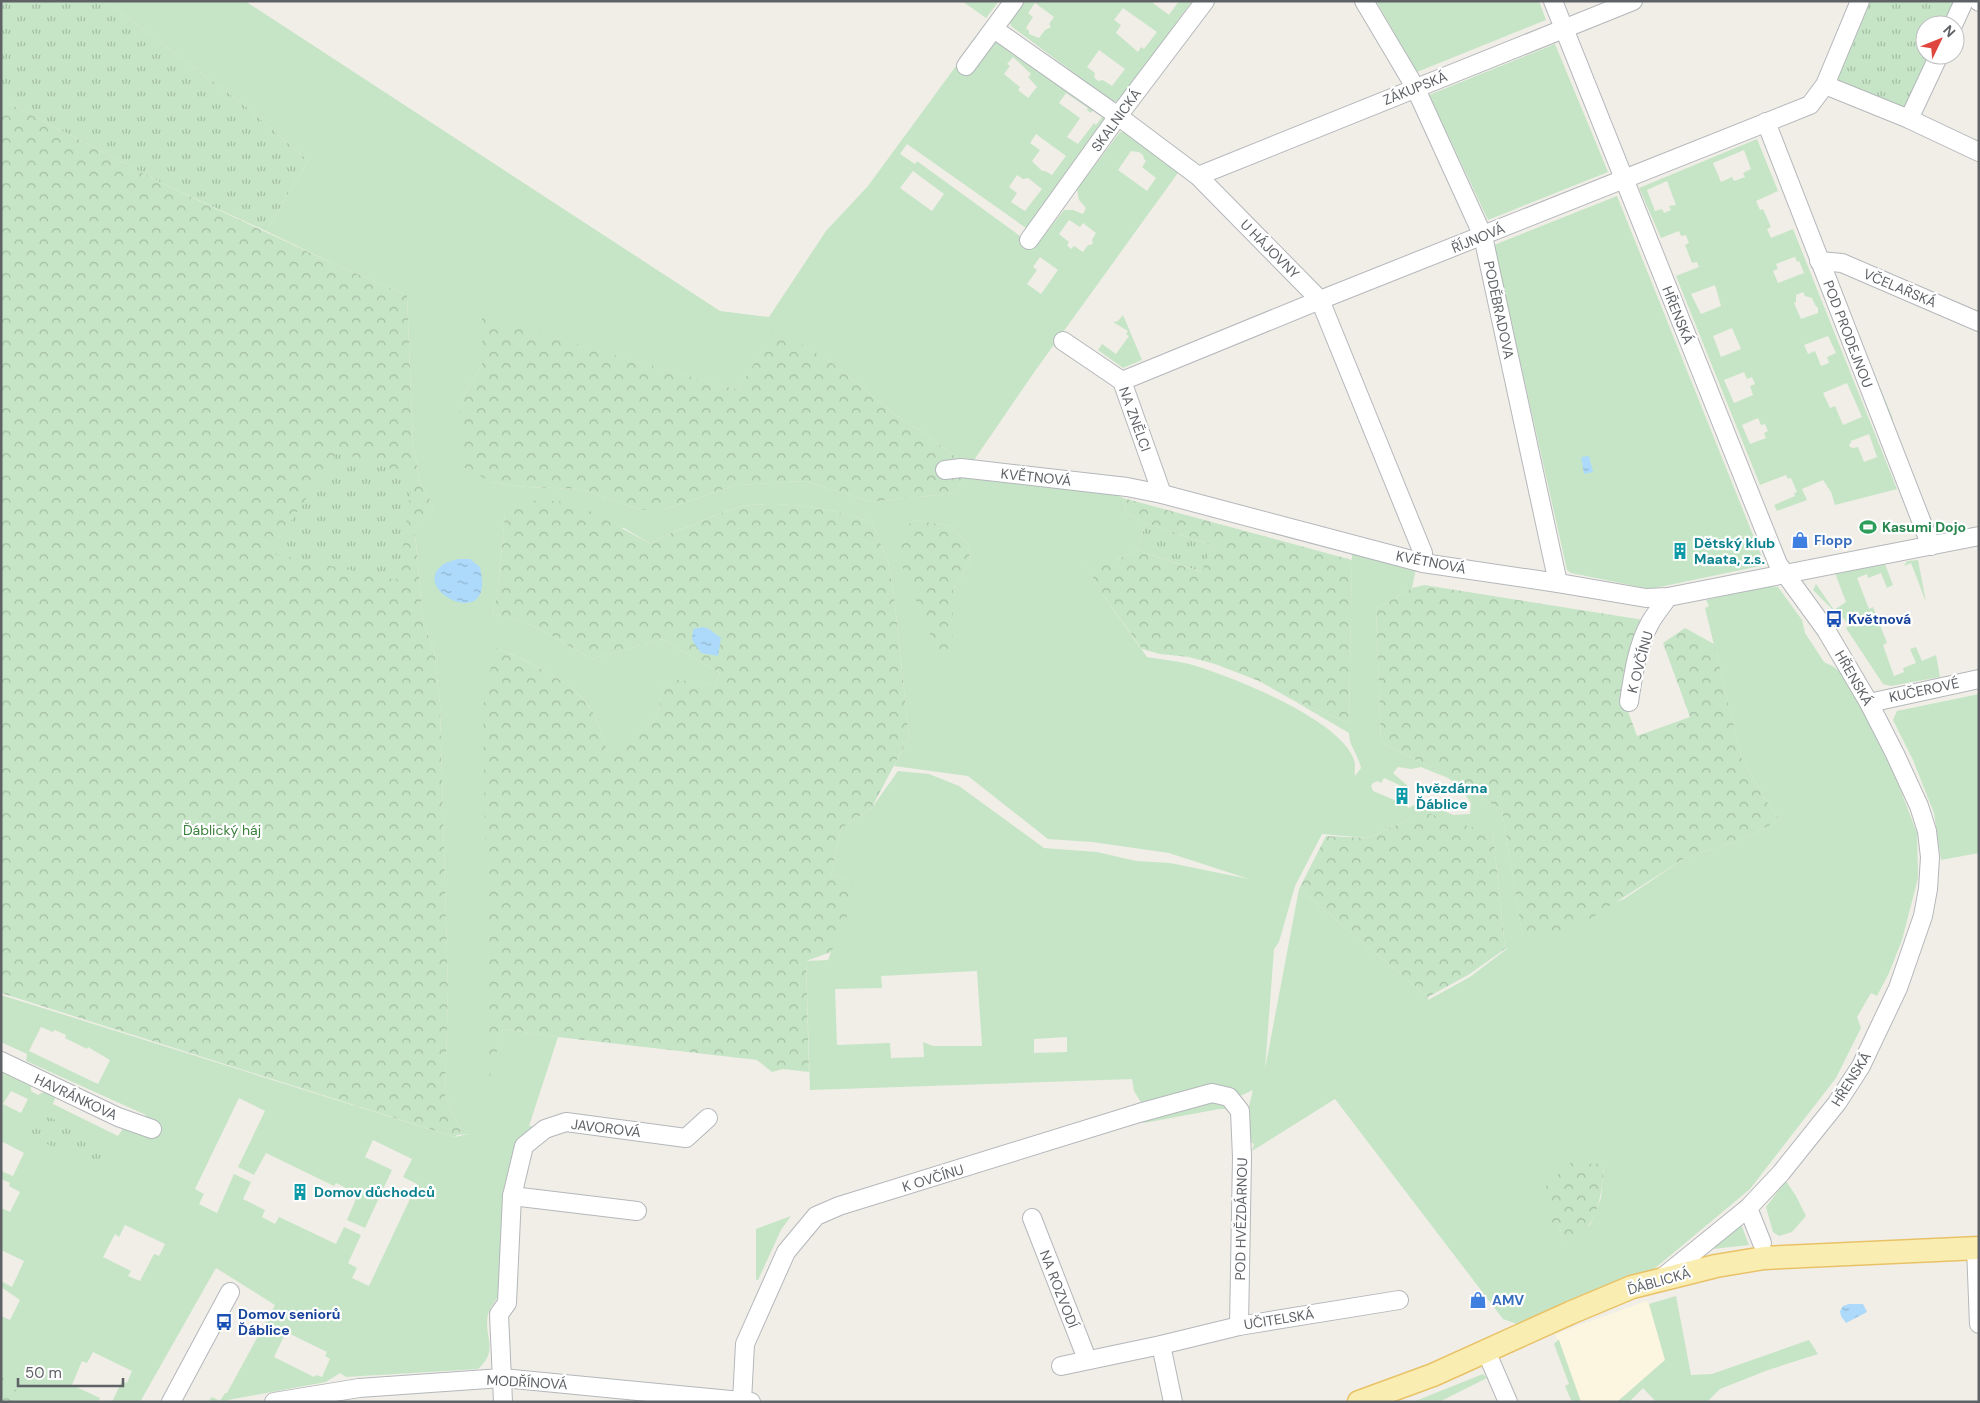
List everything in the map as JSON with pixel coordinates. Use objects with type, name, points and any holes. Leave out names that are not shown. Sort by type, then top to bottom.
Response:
[{"type":"main road","name":"ĎÁBLICKÁ","points":[[1360,1402],[1433,1375],[1588,1305],[1661,1279],[1716,1266],[1764,1258],[1977,1248]]},
{"type":"street","points":[[966,66],[1014,1]]},
{"type":"street","name":"SKALNICKÁ","points":[[1029,240],[1118,116],[1206,1]]},
{"type":"street","name":"PODĚBRADOVA","points":[[1364,1],[1415,87],[1483,236],[1558,583]]},
{"type":"street","name":"HŘENSKÁ","points":[[1553,1],[1770,546],[1784,575],[1826,630],[1869,703],[1899,762],[1928,831],[1930,858],[1928,889],[1923,916],[1898,988],[1861,1066],[1837,1103],[1816,1130],[1748,1208],[1661,1279]]},
{"type":"street","name":"ZÁKUPSKÁ","points":[[1198,176],[1415,87],[1633,1]]},
{"type":"street","name":"ŘÍJNOVÁ","points":[[1122,381],[1810,105],[1825,85],[1860,1]]},
{"type":"street","points":[[1958,15],[1964,1]]},
{"type":"street","name":"U HÁJOVNY","points":[[994,28],[1118,116],[1198,176],[1320,300],[1423,553],[1423,563]]},
{"type":"street","points":[[1909,119],[1934,65]]},
{"type":"street","points":[[1825,85],[1909,119],[1979,152]]},
{"type":"street","name":"POD PRODEJNOU","points":[[1766,122],[1931,546]]},
{"type":"street","name":"VČELAŘSKÁ","points":[[1819,261],[1842,263],[1979,322]]},
{"type":"street","name":"NA ZNĚLCI","points":[[1064,341],[1122,381],[1162,494]]},
{"type":"street","name":"KVĚTNOVÁ","points":[[945,470],[961,468],[1128,487],[1162,494],[1423,563],[1646,598],[1668,598],[1979,536]]},
{"type":"street","name":"K OVČÍNU","points":[[1629,702],[1643,638],[1650,623],[1668,598]]},
{"type":"street","name":"KUČEROVÉ","points":[[1869,703],[1979,679]]},
{"type":"street","name":"HAVRÁNKOVA","points":[[1,1061],[118,1117],[152,1130]]},
{"type":"street","name":"K OVČÍNU","points":[[746,1401],[746,1344],[786,1252],[816,1216],[839,1206],[1212,1092],[1229,1097],[1240,1111]]},
{"type":"street","name":"POD HVĚZDÁRNOU","points":[[1239,1326],[1242,1157],[1240,1111]]},
{"type":"street","name":"JAVOROVÁ","points":[[503,1402],[500,1314],[507,1303],[512,1196],[524,1146],[545,1129],[566,1122],[686,1138],[708,1118]]},
{"type":"street","points":[[512,1196],[637,1211]]},
{"type":"street","points":[[1748,1208],[1762,1243]]},
{"type":"street","name":"NA ROZVODÍ","points":[[1032,1218],[1086,1359]]},
{"type":"street","points":[[1977,1248],[1979,1324]]},
{"type":"street","points":[[170,1402],[230,1292]]},
{"type":"street","name":"UČITELSKÁ","points":[[1061,1366],[1239,1326],[1399,1300]]},
{"type":"street","points":[[1161,1345],[1173,1402]]},
{"type":"street","points":[[1486,1351],[1508,1402]]},
{"type":"street","name":"MODŘÍNOVÁ","points":[[274,1402],[359,1395],[502,1378],[746,1401]]},
{"type":"shaded area","points":[[1646,1301],[1649,1304],[1665,1360],[1617,1402],[1581,1402],[1555,1334]]},
{"type":"green space","points":[[1,1],[105,1],[244,105],[308,161],[266,231],[170,187],[1,99]]},
{"type":"green space","points":[[105,1],[245,1],[720,311],[769,317],[826,231],[868,186],[956,66],[969,75],[993,42],[1000,40],[1103,114],[1105,120],[1026,228],[907,144],[900,154],[915,164],[917,161],[1035,247],[1064,210],[1073,210],[1083,214],[1086,208],[1079,200],[1077,189],[1120,132],[1125,132],[1180,170],[1035,371],[972,463],[964,463],[921,431],[903,421],[832,363],[776,329],[738,390],[482,318],[482,365],[460,403],[491,482],[526,487],[581,489],[640,510],[663,510],[736,485],[805,481],[871,502],[955,493],[965,473],[1031,479],[1039,487],[1103,488],[1123,498],[1126,512],[1146,523],[1137,550],[1114,561],[1084,561],[1101,592],[1147,657],[1196,666],[1260,690],[1285,702],[1329,730],[1345,745],[1354,760],[1355,776],[1361,768],[1350,742],[1349,733],[1291,699],[1349,723],[1352,554],[1416,569],[1412,588],[1376,609],[1381,742],[1432,768],[1502,810],[1523,939],[1624,899],[1685,858],[1745,838],[1780,820],[1765,799],[1742,759],[1705,608],[1709,606],[1706,600],[1769,586],[1778,587],[1802,620],[1805,633],[1824,662],[1834,667],[1843,675],[1858,701],[1895,776],[1917,833],[1918,878],[1902,940],[1889,973],[1877,996],[1871,993],[1857,1017],[1861,1028],[1836,1078],[1750,1189],[1654,1269],[1523,1326],[1503,1319],[1335,1099],[1252,1151],[1254,1144],[1248,1140],[1248,1110],[1253,1090],[1240,1096],[1233,1090],[1214,1085],[1142,1104],[1134,1091],[1132,1079],[810,1090],[806,961],[828,960],[831,952],[846,880],[831,875],[841,828],[871,809],[898,771],[929,774],[959,786],[1044,848],[1097,852],[1136,861],[1170,863],[1249,879],[1169,853],[1092,842],[1048,839],[968,776],[894,766],[909,737],[894,595],[888,562],[872,522],[844,514],[796,505],[751,505],[714,516],[671,533],[651,544],[624,528],[505,514],[497,597],[492,613],[537,627],[591,659],[662,639],[720,673],[715,685],[665,679],[657,717],[610,759],[592,711],[575,691],[549,673],[495,647],[489,1077],[503,1029],[558,1037],[529,1126],[539,1127],[522,1146],[500,1293],[488,1314],[487,1329],[490,1349],[485,1362],[478,1369],[346,1377],[340,1373],[326,1382],[228,1400],[228,1402],[208,1402],[212,1397],[220,1401],[225,1393],[227,1393],[275,1305],[216,1268],[140,1402],[112,1402],[122,1381],[127,1383],[132,1371],[93,1352],[87,1363],[82,1361],[72,1385],[100,1398],[98,1402],[1,1402],[1,1316],[10,1320],[20,1300],[1,1287],[1,1281],[12,1287],[24,1261],[1,1250],[1,1208],[10,1212],[20,1192],[9,1186],[10,1183],[1,1179],[1,1171],[13,1176],[24,1153],[1,1141],[1,1071],[31,1086],[31,1091],[38,1095],[47,1090],[57,1093],[53,1104],[118,1136],[124,1127],[139,1130],[146,1115],[26,1061],[27,1054],[1,1042],[1,995],[455,1137],[468,1134],[456,1135],[461,1131],[445,1095],[448,991],[440,704],[434,649],[423,623],[415,532],[434,507],[420,483],[413,444],[407,295],[336,265],[266,231],[308,161],[244,105]],"holes":[[[1013,57],[1031,74],[1028,77],[1037,87],[1028,98],[1018,90],[1020,87],[1004,74],[1010,66],[1007,64]],[[1066,93],[1088,108],[1087,110],[1091,113],[1094,109],[1103,116],[1096,125],[1094,123],[1078,144],[1067,137],[1080,118],[1059,103]],[[1036,134],[1066,156],[1052,175],[1042,171],[1032,161],[1040,150],[1030,143]],[[1131,151],[1139,152],[1143,155],[1146,161],[1142,167],[1156,178],[1147,191],[1118,170]],[[913,171],[944,194],[932,211],[900,188]],[[1017,175],[1023,179],[1028,178],[1042,189],[1025,211],[1011,202],[1017,193],[1009,187]],[[1069,220],[1080,227],[1083,223],[1096,233],[1092,240],[1093,243],[1088,245],[1083,252],[1074,246],[1071,249],[1067,245],[1069,242],[1059,234]],[[1040,257],[1058,270],[1041,294],[1027,284],[1037,270],[1033,267]],[[913,520],[952,526],[970,546],[969,563],[953,590]],[[1398,767],[1411,769],[1421,767],[1448,778],[1460,788],[1471,803],[1470,814],[1453,815],[1419,799],[1418,791],[1414,805],[1409,808],[1373,791],[1371,786],[1378,781],[1381,783],[1384,778],[1408,789],[1409,787],[1393,773]],[[1410,819],[1493,834],[1505,949],[1508,948],[1470,977],[1428,1000],[1428,997],[1299,889],[1265,1069],[1274,949],[1279,942],[1295,886],[1322,834],[1368,838]],[[977,971],[982,1046],[933,1046],[923,1042],[924,1057],[891,1058],[890,1043],[837,1045],[835,989],[882,988],[881,976]],[[41,1027],[66,1035],[65,1038],[87,1049],[88,1047],[110,1060],[98,1084],[29,1051]],[[1067,1037],[1067,1052],[1034,1053],[1034,1039]],[[11,1091],[28,1099],[21,1113],[3,1104]],[[239,1098],[265,1111],[238,1167],[254,1175],[266,1153],[334,1186],[336,1183],[358,1194],[347,1220],[365,1228],[392,1170],[365,1157],[373,1140],[412,1159],[403,1177],[417,1184],[369,1286],[352,1278],[357,1268],[348,1263],[361,1235],[344,1227],[336,1244],[279,1217],[275,1224],[262,1217],[265,1210],[243,1199],[251,1182],[234,1174],[217,1213],[199,1204],[204,1194],[195,1189]],[[1604,1164],[1601,1198],[1590,1225],[1563,1242],[1559,1224]],[[125,1225],[165,1244],[159,1256],[154,1254],[140,1281],[128,1276],[131,1271],[103,1257],[115,1234],[119,1237]],[[286,1332],[327,1352],[325,1356],[330,1359],[322,1377],[316,1375],[314,1377],[274,1357]]]},
{"type":"green space","points":[[962,1],[999,1],[986,18]]},
{"type":"green space","points":[[1024,1],[1154,1],[1153,3],[1169,15],[1179,1],[1192,1],[1120,100],[1113,102],[1011,26],[1010,21]],"holes":[[[1035,3],[1054,17],[1049,24],[1051,27],[1045,30],[1039,38],[1029,34],[1026,28],[1033,17],[1028,13]],[[1123,8],[1157,32],[1144,49],[1141,47],[1138,52],[1116,33],[1121,25],[1114,20]],[[1099,50],[1125,69],[1112,86],[1103,80],[1098,81],[1094,77],[1095,73],[1087,67]]]},
{"type":"green space","points":[[1376,1],[1539,1],[1546,20],[1417,72]]},
{"type":"green space","points":[[1868,1],[1956,1],[1950,15],[1915,15],[1915,65],[1926,65],[1904,112],[1833,82]]},
{"type":"green space","points":[[1555,44],[1608,172],[1488,220],[1429,95]]},
{"type":"green space","name":"Ďáblický háj","points":[[1,99],[170,187],[336,265],[407,295],[413,444],[420,483],[434,507],[415,533],[423,623],[434,649],[440,704],[448,991],[445,1095],[461,1131],[455,1137],[1,993]]},
{"type":"green space","points":[[1757,139],[1778,191],[1756,201],[1760,210],[1763,209],[1771,227],[1767,229],[1771,238],[1793,229],[1897,489],[1835,505],[1831,492],[1823,480],[1802,489],[1807,500],[1777,511],[1774,505],[1795,496],[1794,493],[1797,492],[1791,478],[1788,479],[1786,475],[1760,485],[1676,276],[1699,267],[1697,262],[1692,263],[1685,245],[1689,243],[1686,235],[1681,236],[1679,231],[1661,238],[1639,188]],"holes":[[[1744,150],[1751,169],[1743,173],[1745,177],[1734,181],[1732,177],[1721,182],[1713,163]],[[1667,181],[1676,205],[1669,206],[1671,210],[1664,213],[1662,209],[1655,211],[1647,190]],[[1797,256],[1795,257],[1797,262],[1799,261],[1804,273],[1778,283],[1773,271],[1778,269],[1776,264]],[[1715,285],[1721,306],[1701,314],[1691,294]],[[1803,292],[1805,296],[1812,298],[1818,308],[1818,313],[1801,319],[1794,303],[1796,302],[1796,295]],[[1732,328],[1741,349],[1721,357],[1713,336]],[[1828,336],[1836,353],[1827,357],[1829,363],[1821,366],[1815,351],[1808,354],[1804,345]],[[1744,372],[1747,379],[1752,377],[1755,384],[1750,386],[1753,395],[1734,403],[1724,380]],[[1847,383],[1862,417],[1843,425],[1835,406],[1830,408],[1823,393]],[[1758,418],[1761,425],[1765,424],[1768,431],[1764,433],[1766,438],[1750,444],[1742,425]],[[1869,434],[1877,457],[1864,462],[1858,447],[1853,448],[1849,444],[1851,441]]]},
{"type":"green space","points":[[1617,196],[1763,560],[1760,566],[1650,589],[1571,573],[1567,570],[1494,245]]},
{"type":"green space","points":[[1839,288],[1893,419],[1890,421]]},
{"type":"green space","points":[[1123,315],[1142,360],[1123,368],[1098,350],[1102,344],[1116,354],[1129,336],[1126,334],[1128,331],[1113,322],[1118,321]]},
{"type":"green space","points":[[482,317],[738,390],[776,328],[832,363],[903,421],[921,431],[964,463],[965,473],[955,493],[871,502],[805,481],[736,485],[663,510],[640,510],[581,489],[526,487],[491,482],[462,466],[460,403],[482,365]]},
{"type":"green space","points":[[338,452],[413,476],[398,580],[269,553]]},
{"type":"green space","points":[[1123,498],[1352,560],[1349,723],[1291,699],[1259,681],[1215,664],[1189,657],[1160,654],[1142,649],[1101,592],[1083,560],[1114,561],[1137,550],[1201,572],[1211,545],[1146,523],[1126,512]]},
{"type":"green space","points":[[536,500],[573,502],[651,544],[666,535],[714,516],[751,505],[796,505],[844,514],[872,522],[888,562],[894,595],[909,737],[871,809],[841,828],[831,875],[846,880],[855,887],[844,927],[831,952],[806,961],[809,1072],[783,1069],[772,1072],[757,1060],[503,1029],[489,1080],[483,707],[495,647],[534,665],[574,690],[595,716],[610,758],[657,717],[665,678],[715,685],[720,673],[662,639],[591,659],[537,627],[492,613],[497,597],[505,514]]},
{"type":"green space","points":[[913,520],[952,526],[970,546],[969,563],[953,590],[952,656],[940,657],[896,552],[906,528]]},
{"type":"green space","points":[[1146,523],[1211,545],[1202,572],[1137,550]]},
{"type":"green space","points":[[1918,560],[1926,602],[1911,563],[1904,566],[1907,561]]},
{"type":"green space","points":[[1885,564],[1893,585],[1887,588],[1881,573],[1868,578],[1867,574],[1857,578],[1869,609],[1873,607],[1887,643],[1883,645],[1894,676],[1904,672],[1903,668],[1916,663],[1910,649],[1916,647],[1922,661],[1936,655],[1940,677],[1891,686],[1883,684],[1846,628],[1848,626],[1844,618],[1840,620],[1835,612],[1813,590],[1816,584],[1834,610],[1846,602],[1835,573]]},
{"type":"green space","points":[[1424,585],[1644,620],[1625,703],[1637,736],[1690,717],[1663,643],[1685,628],[1714,644],[1742,759],[1765,799],[1780,820],[1745,838],[1685,858],[1571,931],[1523,940],[1502,810],[1432,768],[1381,742],[1376,609],[1412,588]]},
{"type":"green space","points":[[1979,694],[1979,853],[1941,860],[1934,813],[1913,760],[1893,720],[1897,711]]},
{"type":"green space","points":[[1430,814],[1493,834],[1505,949],[1468,975],[1428,997],[1299,889],[1326,836],[1368,838],[1410,819]]},
{"type":"green space","points":[[1206,1100],[1220,1101],[1230,1109],[1219,1109],[1144,1123],[1141,1120]]},
{"type":"green space","points":[[37,1111],[107,1145],[95,1167],[26,1134]]},
{"type":"green space","points":[[1570,1163],[1604,1164],[1598,1207],[1590,1224],[1576,1244],[1563,1242],[1559,1224],[1550,1222],[1546,1186]]},
{"type":"green space","points":[[1786,1181],[1806,1216],[1792,1232],[1779,1236],[1773,1232],[1766,1207]]},
{"type":"green space","points":[[791,1216],[781,1230],[758,1280],[756,1280],[756,1229]]},
{"type":"green space","points":[[1741,1224],[1749,1245],[1713,1249],[1715,1245]]},
{"type":"green space","points":[[1676,1296],[1691,1375],[1712,1374],[1809,1340],[1818,1354],[1768,1370],[1720,1389],[1707,1402],[1656,1402],[1643,1388],[1629,1402],[1617,1402],[1665,1360],[1649,1304]]},
{"type":"green space","points":[[1558,1340],[1581,1402],[1572,1402],[1565,1386],[1569,1384],[1554,1344]]},
{"type":"green space","points":[[1483,1374],[1487,1378],[1439,1402],[1413,1402]]},
{"type":"green space","points":[[1,1376],[28,1402],[1,1402]]},
{"type":"water","points":[[1589,456],[1593,472],[1584,474],[1581,457]]},
{"type":"water","points":[[458,559],[470,559],[480,567],[482,587],[478,598],[470,603],[459,602],[449,598],[440,591],[435,582],[436,573],[444,564]]},
{"type":"water","points":[[703,627],[721,638],[718,656],[701,653],[692,640],[693,629]]},
{"type":"water","points":[[1863,1304],[1867,1312],[1846,1323],[1840,1311],[1843,1306]]},
{"type":"place","name":"Kasumi Dojo","points":[[1868,527]]},
{"type":"place","name":"Flopp","points":[[1800,540]]},
{"type":"place","name":"Dětský klub Maata, z.s.","points":[[1680,551]]},
{"type":"place","name":"Květnová","points":[[1834,619]]},
{"type":"place","name":"hvězdárna Ďáblice","points":[[1402,796]]},
{"type":"place","name":"Domov důchodců","points":[[300,1192]]},
{"type":"place","name":"AMV","points":[[1478,1300]]},
{"type":"place","name":"Domov seniorů Ďáblice","points":[[224,1322]]}]
